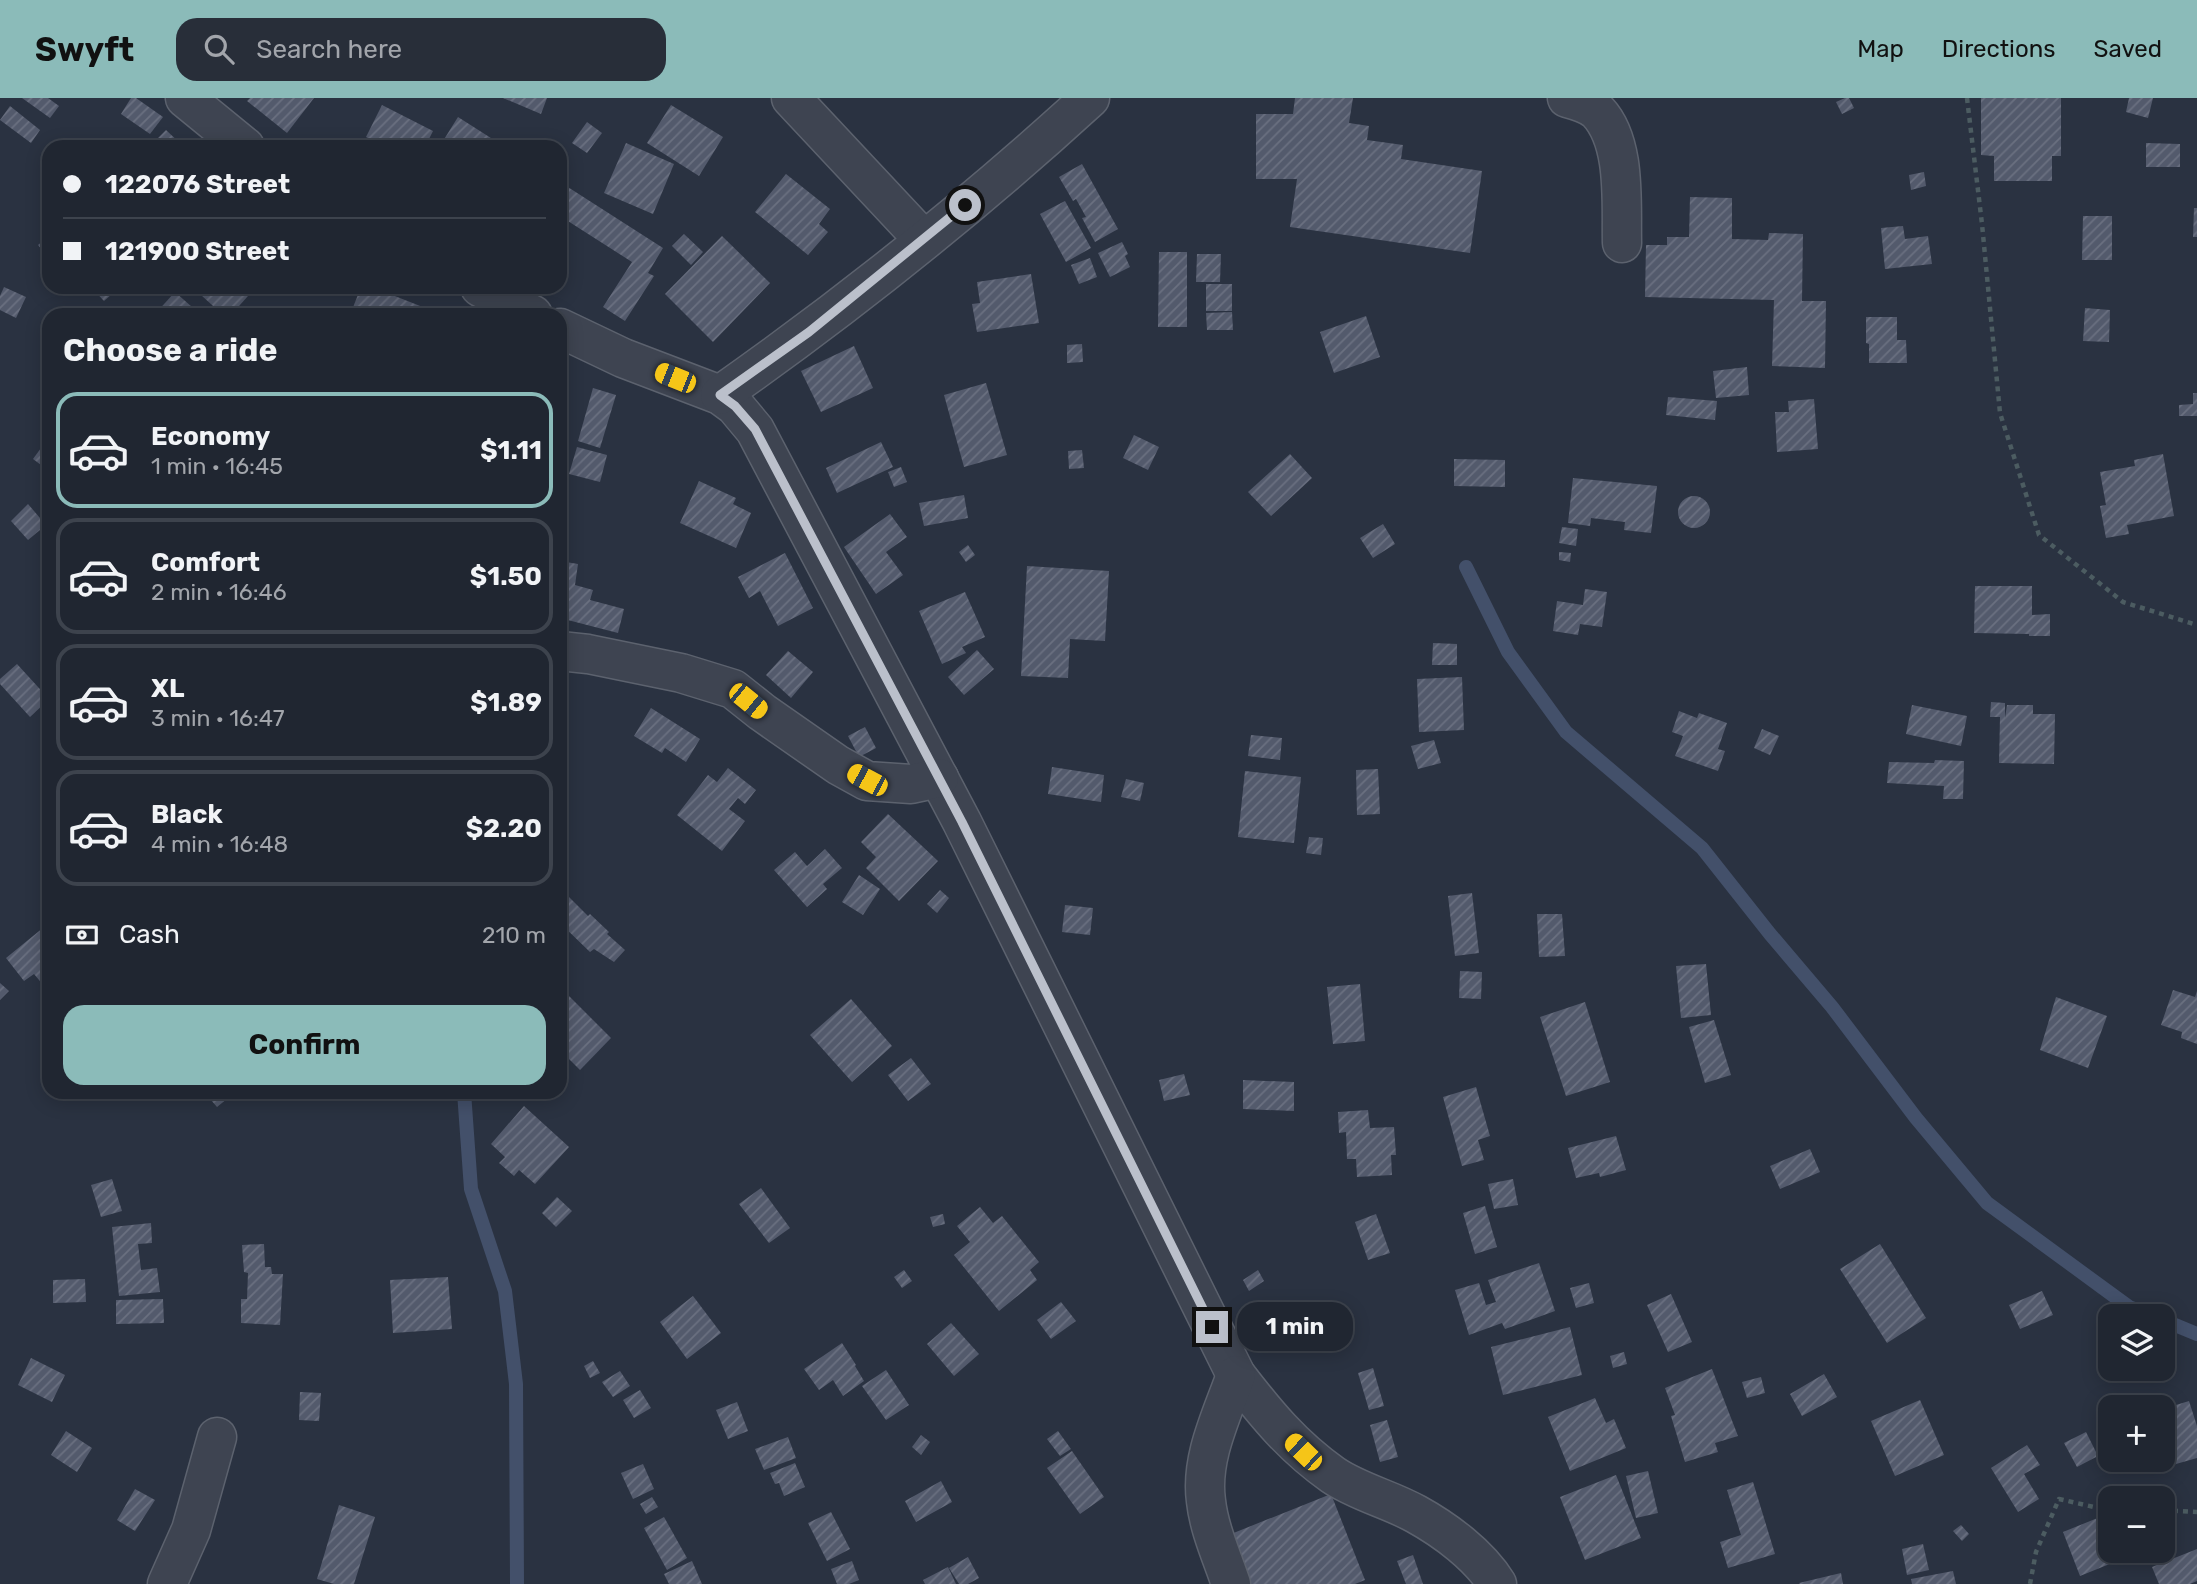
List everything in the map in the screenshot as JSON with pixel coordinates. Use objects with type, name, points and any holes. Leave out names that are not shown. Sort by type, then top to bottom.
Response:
[{"type":"street","points":[[185,98],[236,140]]},
{"type":"street","points":[[791,98],[924,240]]},
{"type":"street","points":[[720,395],[809,332],[924,240],[1090,98]]},
{"type":"street","points":[[1567,98],[1597,111],[1615,146],[1621,170],[1622,243]]},
{"type":"street","points":[[493,294],[520,308]]},
{"type":"street","points":[[567,331],[623,358],[720,395],[735,406],[755,429],[939,778],[1236,1375],[1276,1426],[1303,1452],[1335,1476],[1416,1514],[1452,1538],[1482,1565],[1497,1584]]},
{"type":"street","points":[[567,652],[681,673],[733,689],[838,765],[867,780],[911,784],[939,778]]},
{"type":"street","points":[[1231,1584],[1206,1501],[1206,1478],[1209,1453],[1236,1375]]},
{"type":"street","points":[[167,1584],[191,1530],[217,1437]]},
{"type":"path","points":[[1967,98],[2000,413],[2039,535],[2123,602],[2197,625]]},
{"type":"path","points":[[2030,1584],[2036,1552],[2059,1499],[2098,1508]]},
{"type":"path","points":[[2175,1511],[2197,1512]]},
{"type":"building","points":[[22,98],[48,98],[59,106],[50,118]]},
{"type":"building","points":[[131,98],[136,98],[163,117],[150,134],[121,114]]},
{"type":"building","points":[[250,98],[314,98],[287,133],[247,101]]},
{"type":"building","points":[[503,98],[547,98],[541,114]]},
{"type":"building","points":[[1295,98],[1353,98],[1349,123],[1369,126],[1367,140],[1403,145],[1401,159],[1482,171],[1470,253],[1290,227],[1297,179],[1256,179],[1256,114],[1293,114]]},
{"type":"building","points":[[1849,98],[1854,108],[1842,114],[1836,102]]},
{"type":"building","points":[[1981,98],[2061,98],[2061,156],[2052,156],[2052,181],[1994,181],[1994,156],[1981,155]]},
{"type":"building","points":[[2129,98],[2153,98],[2148,118],[2126,112]]},
{"type":"building","points":[[382,105],[433,131],[428,140],[372,140],[366,137]]},
{"type":"building","points":[[671,105],[723,137],[699,176],[647,143]]},
{"type":"building","points":[[10,106],[40,130],[31,143],[0,120]]},
{"type":"building","points":[[458,117],[494,140],[444,140]]},
{"type":"building","points":[[587,122],[602,133],[587,153],[572,143]]},
{"type":"building","points":[[166,130],[177,140],[156,140]]},
{"type":"building","points":[[626,143],[674,164],[653,214],[604,193]]},
{"type":"building","points":[[2146,143],[2180,144],[2180,167],[2146,167]]},
{"type":"building","points":[[1082,164],[1118,229],[1095,242],[1082,218],[1086,217],[1059,177]]},
{"type":"building","points":[[1924,172],[1926,186],[1911,190],[1909,175]]},
{"type":"building","points":[[786,174],[830,209],[819,224],[828,232],[808,255],[755,212]]},
{"type":"building","points":[[567,186],[663,248],[648,273],[654,276],[625,321],[603,307],[632,262],[567,220]]},
{"type":"building","points":[[1690,197],[1732,198],[1732,239],[1768,240],[1769,233],[1803,234],[1802,301],[1826,301],[1825,368],[1772,366],[1774,300],[1645,297],[1646,245],[1667,245],[1667,237],[1689,237]]},
{"type":"building","points":[[1065,201],[1091,248],[1066,262],[1040,214]]},
{"type":"building","points":[[2194,208],[2197,208],[2197,237],[2193,237]]},
{"type":"building","points":[[2083,216],[2112,216],[2112,260],[2082,260]]},
{"type":"building","points":[[1903,226],[1905,239],[1928,236],[1932,264],[1885,269],[1881,228]]},
{"type":"building","points":[[684,234],[703,252],[691,265],[672,246]]},
{"type":"building","points":[[722,236],[770,283],[713,342],[665,294]]},
{"type":"building","points":[[1122,242],[1130,267],[1110,277],[1098,253]]},
{"type":"building","points":[[1159,252],[1187,252],[1187,327],[1158,327]]},
{"type":"building","points":[[1197,254],[1221,254],[1220,282],[1196,282]]},
{"type":"building","points":[[1090,258],[1097,277],[1079,284],[1071,265]]},
{"type":"building","points":[[1031,274],[1039,323],[977,332],[972,304],[980,303],[977,282]]},
{"type":"building","points":[[1206,284],[1232,284],[1232,311],[1206,311]]},
{"type":"building","points":[[4,287],[26,297],[16,318],[0,310],[0,296]]},
{"type":"building","points":[[98,294],[112,294],[104,301]]},
{"type":"building","points":[[173,294],[177,294],[193,308],[160,308]]},
{"type":"building","points":[[250,294],[237,308],[215,308],[201,295]]},
{"type":"building","points":[[358,294],[390,294],[425,308],[353,308]]},
{"type":"building","points":[[2085,308],[2110,310],[2109,342],[2083,341]]},
{"type":"building","points":[[1232,312],[1233,330],[1207,330],[1206,313]]},
{"type":"building","points":[[1366,316],[1380,357],[1334,373],[1320,332]]},
{"type":"building","points":[[1866,317],[1897,317],[1897,340],[1906,340],[1907,363],[1869,363]]},
{"type":"building","points":[[1082,344],[1083,362],[1067,363],[1067,345]]},
{"type":"building","points":[[854,346],[873,388],[821,412],[801,371]]},
{"type":"building","points":[[1747,367],[1749,395],[1716,398],[1713,371]]},
{"type":"building","points":[[986,383],[1007,455],[964,467],[944,395]]},
{"type":"building","points":[[593,388],[616,395],[600,448],[578,441]]},
{"type":"building","points":[[2193,393],[2197,393],[2197,416],[2179,416],[2179,405],[2193,404]]},
{"type":"building","points":[[1668,397],[1717,401],[1715,420],[1666,415]]},
{"type":"building","points":[[1814,399],[1818,449],[1777,452],[1775,412],[1789,412],[1788,401]]},
{"type":"building","points":[[1134,435],[1159,447],[1148,470],[1123,458]]},
{"type":"building","points":[[881,442],[893,467],[837,493],[826,468]]},
{"type":"building","points":[[42,447],[42,466],[33,459]]},
{"type":"building","points":[[577,447],[607,455],[600,482],[569,474]]},
{"type":"building","points":[[1082,450],[1084,468],[1069,469],[1068,451]]},
{"type":"building","points":[[1290,454],[1312,478],[1271,516],[1248,492]]},
{"type":"building","points":[[2163,454],[2174,516],[2127,525],[2129,534],[2106,538],[2100,506],[2106,505],[2100,472],[2135,466],[2134,460]]},
{"type":"building","points":[[1454,459],[1505,460],[1505,487],[1454,486]]},
{"type":"building","points":[[901,467],[907,482],[894,487],[888,472]]},
{"type":"building","points":[[1573,478],[1657,486],[1651,533],[1624,530],[1625,522],[1591,518],[1590,526],[1568,523]]},
{"type":"building","points":[[699,481],[736,498],[733,504],[751,513],[736,548],[680,523]]},
{"type":"building","points":[[964,495],[968,518],[924,526],[919,503]]},
{"type":"building","points":[[1694,496],[1705,501],[1710,512],[1705,523],[1694,528],[1683,523],[1678,512],[1683,501]]},
{"type":"building","points":[[28,504],[42,520],[42,528],[28,540],[11,521]]},
{"type":"building","points":[[890,514],[907,537],[886,552],[903,575],[876,594],[844,547]]},
{"type":"building","points":[[1383,524],[1395,544],[1373,558],[1360,538]]},
{"type":"building","points":[[1562,527],[1578,529],[1576,546],[1559,543]]},
{"type":"building","points":[[968,545],[975,555],[966,562],[959,552]]},
{"type":"building","points":[[1559,552],[1571,553],[1570,562],[1559,560]]},
{"type":"building","points":[[785,553],[813,608],[778,626],[760,591],[749,598],[738,577]]},
{"type":"building","points":[[567,562],[578,564],[575,585],[593,590],[590,600],[624,609],[618,633],[567,620]]},
{"type":"building","points":[[1027,566],[1109,571],[1105,641],[1070,639],[1068,678],[1021,676]]},
{"type":"building","points":[[1975,586],[2032,586],[2032,615],[2050,614],[2050,636],[1974,633]]},
{"type":"building","points":[[1585,589],[1607,592],[1602,627],[1580,624],[1578,635],[1553,631],[1557,601],[1583,605]]},
{"type":"building","points":[[965,592],[985,637],[962,647],[966,653],[942,664],[919,611]]},
{"type":"building","points":[[1433,643],[1457,644],[1457,665],[1432,665]]},
{"type":"building","points":[[977,650],[994,669],[964,695],[948,677]]},
{"type":"building","points":[[788,651],[813,672],[791,698],[766,675]]},
{"type":"building","points":[[17,664],[42,691],[42,706],[30,717],[0,684],[0,679]]},
{"type":"building","points":[[1462,677],[1464,730],[1419,732],[1417,679]]},
{"type":"building","points":[[1991,702],[2005,703],[2005,718],[2007,705],[2033,705],[2033,714],[2055,714],[2054,764],[1999,763],[2000,717],[1990,717]]},
{"type":"building","points":[[1912,705],[1967,716],[1961,746],[1906,734]]},
{"type":"building","points":[[651,708],[700,739],[686,762],[665,748],[662,753],[634,736]]},
{"type":"building","points":[[1679,711],[1697,718],[1699,713],[1727,723],[1718,749],[1725,751],[1718,771],[1675,756],[1683,736],[1672,732]]},
{"type":"building","points":[[865,727],[876,748],[859,757],[848,736]]},
{"type":"building","points":[[1762,729],[1779,736],[1770,755],[1754,748]]},
{"type":"building","points":[[1251,735],[1282,738],[1280,760],[1248,756]]},
{"type":"building","points":[[1434,740],[1441,763],[1418,769],[1411,746]]},
{"type":"building","points":[[1935,760],[1964,761],[1963,799],[1943,799],[1944,786],[1887,783],[1889,762],[1934,763]]},
{"type":"building","points":[[1052,767],[1104,775],[1101,802],[1048,794]]},
{"type":"building","points":[[728,768],[756,790],[745,804],[738,798],[729,809],[745,821],[722,851],[677,815],[708,775],[717,782]]},
{"type":"building","points":[[1378,769],[1380,814],[1357,815],[1356,770]]},
{"type":"building","points":[[1245,771],[1301,777],[1294,843],[1238,837]]},
{"type":"building","points":[[1126,779],[1144,783],[1140,801],[1121,797]]},
{"type":"building","points":[[888,814],[938,861],[899,901],[866,868],[876,857],[861,842]]},
{"type":"building","points":[[1309,837],[1323,838],[1321,855],[1306,853]]},
{"type":"building","points":[[825,849],[842,868],[823,884],[827,889],[807,907],[774,870],[795,852],[807,866]]},
{"type":"building","points":[[859,875],[880,889],[863,915],[842,902]]},
{"type":"building","points":[[940,890],[949,898],[937,913],[927,904]]},
{"type":"building","points":[[1472,893],[1479,953],[1455,956],[1448,896]]},
{"type":"building","points":[[567,895],[625,950],[614,962],[594,949],[590,952],[567,930]]},
{"type":"building","points":[[1065,905],[1093,908],[1090,935],[1062,932]]},
{"type":"building","points":[[1537,914],[1562,914],[1565,956],[1539,957]]},
{"type":"building","points":[[42,929],[42,984],[34,974],[24,981],[6,958]]},
{"type":"building","points":[[1706,964],[1711,1015],[1681,1018],[1676,966]]},
{"type":"building","points":[[1460,971],[1482,972],[1481,999],[1459,998]]},
{"type":"building","points":[[0,983],[9,991],[0,1000]]},
{"type":"building","points":[[1360,984],[1365,1041],[1333,1044],[1327,987]]},
{"type":"building","points":[[2173,990],[2195,997],[2197,991],[2197,1044],[2181,1038],[2182,1032],[2161,1025]]},
{"type":"building","points":[[567,996],[611,1038],[580,1070],[567,1057]]},
{"type":"building","points":[[2056,997],[2107,1016],[2088,1068],[2040,1050]]},
{"type":"building","points":[[851,999],[892,1046],[852,1082],[810,1035]]},
{"type":"building","points":[[1585,1002],[1610,1082],[1566,1096],[1540,1017]]},
{"type":"building","points":[[1714,1020],[1731,1075],[1705,1083],[1689,1027]]},
{"type":"building","points":[[911,1058],[931,1084],[908,1101],[888,1075]]},
{"type":"building","points":[[1184,1074],[1190,1095],[1164,1101],[1159,1080]]},
{"type":"building","points":[[1243,1080],[1294,1082],[1294,1111],[1243,1109]]},
{"type":"building","points":[[1476,1087],[1490,1136],[1478,1140],[1484,1160],[1462,1166],[1443,1097]]},
{"type":"building","points":[[210,1099],[227,1099],[217,1107]]},
{"type":"building","points":[[524,1106],[569,1147],[535,1184],[519,1170],[514,1176],[499,1163],[505,1157],[491,1144]]},
{"type":"building","points":[[1368,1110],[1370,1128],[1394,1127],[1396,1155],[1391,1155],[1392,1175],[1357,1177],[1356,1159],[1347,1159],[1346,1132],[1339,1133],[1338,1112]]},
{"type":"building","points":[[1616,1136],[1626,1170],[1600,1177],[1599,1173],[1576,1178],[1568,1148]]},
{"type":"building","points":[[1810,1149],[1820,1172],[1780,1189],[1770,1166]]},
{"type":"building","points":[[112,1179],[122,1211],[101,1217],[91,1185]]},
{"type":"building","points":[[1513,1179],[1518,1205],[1494,1209],[1488,1184]]},
{"type":"building","points":[[761,1188],[790,1228],[769,1243],[739,1204]]},
{"type":"building","points":[[557,1197],[572,1211],[556,1227],[542,1213]]},
{"type":"building","points":[[1485,1206],[1497,1247],[1475,1254],[1463,1213]]},
{"type":"building","points":[[980,1207],[993,1223],[1002,1216],[1039,1262],[1030,1270],[1037,1280],[999,1311],[954,1255],[970,1242],[957,1226]]},
{"type":"building","points":[[943,1214],[945,1224],[933,1227],[930,1217]]},
{"type":"building","points":[[1376,1214],[1390,1253],[1368,1260],[1355,1222]]},
{"type":"building","points":[[151,1223],[152,1243],[138,1244],[141,1270],[157,1268],[160,1292],[119,1296],[112,1227]]},
{"type":"building","points":[[264,1244],[265,1267],[271,1267],[272,1274],[283,1274],[280,1325],[241,1323],[241,1299],[247,1299],[248,1273],[244,1272],[242,1245]]},
{"type":"building","points":[[1880,1244],[1926,1318],[1887,1343],[1840,1269]]},
{"type":"building","points":[[1539,1263],[1555,1311],[1505,1329],[1502,1323],[1469,1335],[1455,1290],[1479,1283],[1486,1305],[1496,1302],[1488,1280]]},
{"type":"building","points":[[904,1270],[912,1281],[902,1288],[894,1277]]},
{"type":"building","points":[[1258,1270],[1264,1281],[1249,1291],[1243,1280]]},
{"type":"building","points":[[448,1277],[452,1329],[393,1333],[390,1280]]},
{"type":"building","points":[[85,1279],[86,1302],[53,1303],[53,1280]]},
{"type":"building","points":[[1589,1283],[1594,1303],[1576,1308],[1570,1288]]},
{"type":"building","points":[[2042,1291],[2053,1315],[2020,1329],[2009,1305]]},
{"type":"building","points":[[1671,1294],[1692,1342],[1668,1352],[1647,1305]]},
{"type":"building","points":[[693,1296],[721,1333],[687,1359],[660,1322]]},
{"type":"building","points":[[163,1299],[164,1323],[116,1324],[116,1300]]},
{"type":"building","points":[[1061,1302],[1076,1321],[1051,1339],[1037,1320]]},
{"type":"building","points":[[951,1323],[979,1354],[954,1376],[927,1344]]},
{"type":"building","points":[[1570,1327],[1582,1375],[1503,1395],[1491,1347]]},
{"type":"building","points":[[842,1343],[864,1381],[843,1396],[833,1380],[819,1390],[804,1369]]},
{"type":"building","points":[[1624,1352],[1627,1364],[1613,1368],[1610,1356]]},
{"type":"building","points":[[31,1358],[65,1375],[52,1402],[18,1385]]},
{"type":"building","points":[[593,1361],[600,1373],[590,1378],[584,1366]]},
{"type":"building","points":[[1373,1368],[1384,1406],[1369,1410],[1358,1373]]},
{"type":"building","points":[[1712,1369],[1738,1436],[1715,1443],[1718,1452],[1685,1462],[1671,1416],[1675,1415],[1665,1388]]},
{"type":"building","points":[[886,1370],[909,1405],[886,1420],[862,1386]]},
{"type":"building","points":[[620,1371],[630,1386],[613,1397],[602,1382]]},
{"type":"building","points":[[1824,1374],[1837,1397],[1802,1416],[1790,1394]]},
{"type":"building","points":[[1761,1377],[1765,1393],[1747,1398],[1742,1382]]},
{"type":"building","points":[[640,1390],[651,1408],[634,1418],[623,1400]]},
{"type":"building","points":[[300,1392],[321,1393],[319,1421],[299,1420]]},
{"type":"building","points":[[1595,1398],[1606,1423],[1614,1419],[1626,1448],[1570,1471],[1548,1417]]},
{"type":"building","points":[[1920,1400],[1944,1455],[1895,1476],[1871,1421]]},
{"type":"building","points":[[2189,1401],[2197,1426],[2197,1458],[2175,1464],[2175,1405]]},
{"type":"building","points":[[737,1402],[748,1431],[728,1439],[716,1410]]},
{"type":"building","points":[[1387,1420],[1398,1457],[1380,1462],[1370,1425]]},
{"type":"building","points":[[66,1431],[92,1448],[77,1472],[51,1455]]},
{"type":"building","points":[[1058,1431],[1071,1449],[1060,1456],[1047,1439]]},
{"type":"building","points":[[2086,1432],[2098,1456],[2077,1467],[2064,1443]]},
{"type":"building","points":[[921,1435],[930,1442],[921,1455],[912,1447]]},
{"type":"building","points":[[788,1437],[796,1458],[764,1470],[755,1449]]},
{"type":"building","points":[[2027,1445],[2040,1465],[2024,1474],[2039,1499],[2018,1512],[1991,1468]]},
{"type":"building","points":[[1072,1451],[1104,1497],[1080,1514],[1047,1468]]},
{"type":"building","points":[[795,1463],[805,1487],[784,1496],[779,1483],[775,1484],[770,1473]]},
{"type":"building","points":[[643,1464],[654,1489],[633,1499],[621,1473]]},
{"type":"building","points":[[1648,1471],[1658,1513],[1636,1518],[1626,1476]]},
{"type":"building","points":[[1616,1475],[1641,1538],[1585,1560],[1560,1497]]},
{"type":"building","points":[[941,1481],[952,1502],[916,1522],[905,1501]]},
{"type":"building","points":[[1753,1482],[1775,1554],[1728,1568],[1720,1542],[1741,1535],[1727,1490]]},
{"type":"building","points":[[135,1489],[155,1500],[135,1531],[117,1520]]},
{"type":"building","points":[[1331,1494],[1365,1580],[1355,1584],[1251,1584],[1231,1534]]},
{"type":"building","points":[[652,1497],[658,1507],[646,1514],[640,1504]]},
{"type":"building","points":[[339,1505],[375,1517],[354,1584],[334,1584],[317,1579]]},
{"type":"building","points":[[831,1512],[850,1549],[827,1561],[808,1523]]},
{"type":"building","points":[[664,1517],[687,1558],[667,1570],[644,1528]]},
{"type":"building","points":[[2098,1518],[2098,1563],[2112,1563],[2080,1576],[2063,1532]]},
{"type":"building","points":[[1961,1525],[1969,1534],[1962,1541],[1953,1531]]},
{"type":"building","points":[[1923,1544],[1929,1570],[1907,1575],[1902,1549]]},
{"type":"building","points":[[2197,1549],[2197,1581],[2190,1584],[2159,1584],[2152,1567],[2162,1563],[2175,1563],[2175,1558]]},
{"type":"building","points":[[1413,1555],[1423,1584],[1406,1584],[1397,1561]]},
{"type":"building","points":[[968,1557],[979,1578],[968,1584],[959,1584],[949,1568]]},
{"type":"building","points":[[692,1561],[702,1584],[669,1584],[664,1574]]},
{"type":"building","points":[[852,1561],[859,1580],[849,1584],[837,1584],[831,1569]]},
{"type":"building","points":[[948,1567],[956,1584],[925,1584],[923,1580]]},
{"type":"building","points":[[1953,1571],[1956,1584],[1912,1584],[1911,1579]]},
{"type":"building","points":[[1841,1573],[1843,1584],[1799,1583]]},
{"type":"waterway","points":[[1466,567],[1508,652],[1566,732],[1702,848],[1832,1007],[1916,1118],[1987,1203],[2125,1304]]},
{"type":"waterway","points":[[465,1099],[471,1189],[505,1291],[516,1384],[517,1584]]},
{"type":"waterway","points":[[2175,1325],[2197,1334]]},
{"type":"route","points":[[965,205],[809,332],[720,395],[735,406],[755,429],[951,800],[1212,1327]]}]
